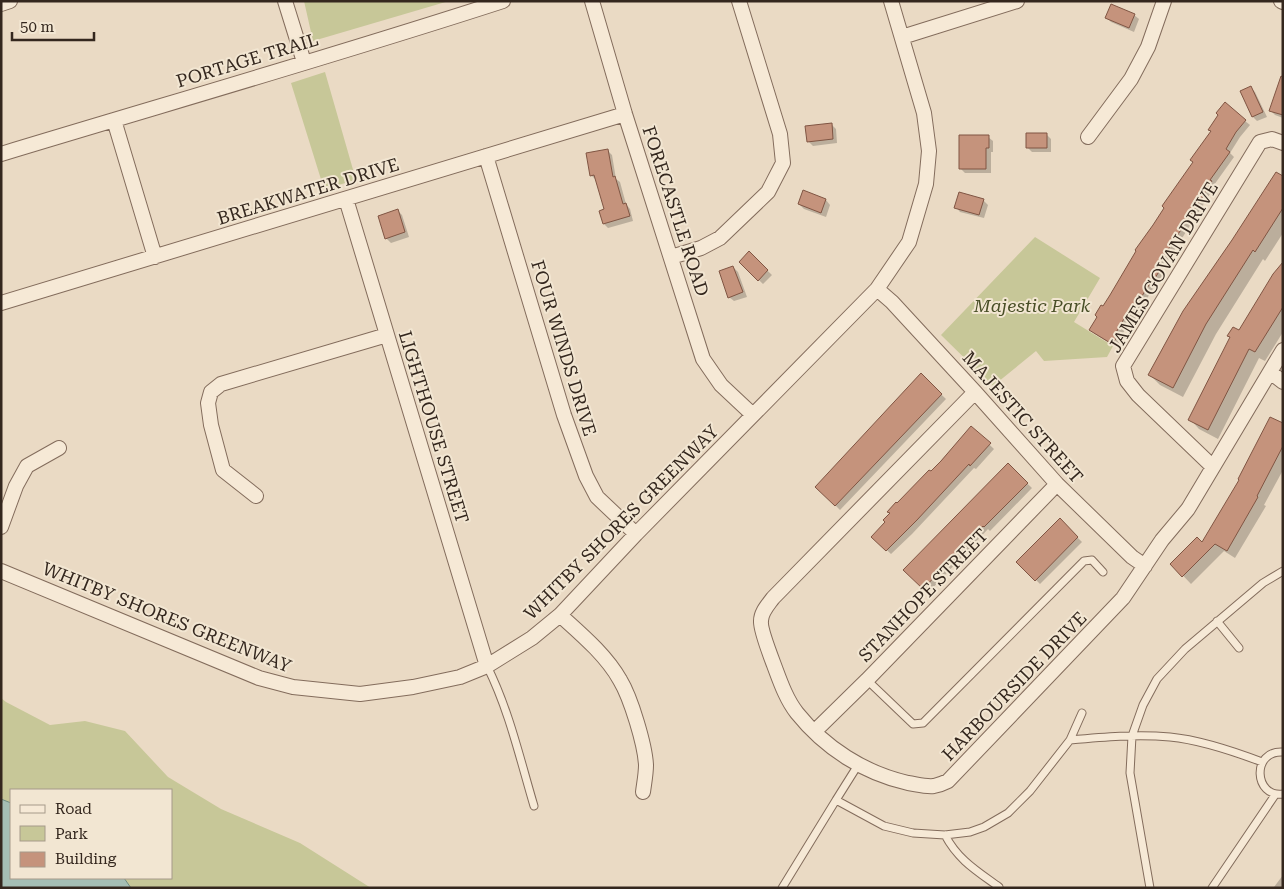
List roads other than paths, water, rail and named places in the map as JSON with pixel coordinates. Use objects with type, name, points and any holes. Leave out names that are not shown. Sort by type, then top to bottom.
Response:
[{"type":"street","points":[[1,4],[10,1]]},
{"type":"street","points":[[285,1],[304,62]]},
{"type":"street","name":"PORTAGE TRAIL","points":[[1,154],[372,43],[503,1]]},
{"type":"street","name":"FORECASTLE ROAD","points":[[592,1],[625,114],[703,359],[721,385],[753,415]]},
{"type":"street","points":[[671,257],[701,248],[720,238],[768,192],[783,164],[780,134],[739,1]]},
{"type":"street","name":"WHITBY SHORES GREENWAY","points":[[1,571],[259,678],[292,687],[360,694],[413,687],[460,677],[487,666],[532,638],[560,614],[877,289],[909,242],[926,184],[929,151],[924,113],[891,1]]},
{"type":"street","points":[[902,36],[1017,1]]},
{"type":"street","points":[[1088,137],[1131,80],[1148,47],[1164,1]]},
{"type":"street","name":"BREAKWATER DRIVE","points":[[1,303],[625,114]]},
{"type":"street","points":[[114,120],[155,257]]},
{"type":"street","name":"JAMES GOVAN DRIVE","points":[[1213,467],[1138,395],[1127,381],[1123,366],[1260,142],[1272,139],[1283,143]]},
{"type":"street","name":"FOUR WINDS DRIVE","points":[[486,156],[564,415],[586,476],[597,498],[636,534]]},
{"type":"street","name":"LIGHTHOUSE STREET","points":[[346,199],[487,666]]},
{"type":"street","name":"MAJESTIC STREET","points":[[877,289],[892,302],[1057,484],[1132,557],[1145,566]]},
{"type":"street","points":[[256,496],[223,470],[211,425],[208,403],[211,392],[222,384],[387,335]]},
{"type":"street","name":"HARBOURSIDE DRIVE","points":[[975,392],[773,598],[765,610],[761,622],[771,658],[785,693],[797,713],[834,749],[858,765],[883,777],[921,786],[934,786],[948,781],[1123,598],[1162,540],[1188,509],[1283,350]]},
{"type":"street","points":[[1270,372],[1283,382]]},
{"type":"street","points":[[1,527],[16,486],[27,466],[59,448]]},
{"type":"street","name":"STANHOPE STREET","points":[[815,731],[1057,484]]},
{"type":"street","points":[[560,614],[594,647],[620,680],[630,702],[642,742],[646,764],[643,792]]},
{"type":"lane","points":[[867,680],[913,724],[923,723],[1084,561],[1092,560],[1103,572]]},
{"type":"lane","points":[[1150,888],[1130,773],[1132,736],[1143,705],[1157,679],[1185,649],[1264,584],[1283,571]]},
{"type":"lane","points":[[1217,622],[1239,648]]},
{"type":"lane","points":[[487,666],[497,686],[508,718],[534,806]]},
{"type":"lane","points":[[836,800],[884,826],[913,833],[945,835],[970,832],[984,827],[1008,813],[1030,791],[1070,740],[1082,713]]},
{"type":"lane","points":[[1070,740],[1132,736],[1170,737],[1200,742],[1262,762]]},
{"type":"lane","points":[[1212,888],[1279,794],[1262,784],[1260,777],[1262,762],[1275,752],[1283,752]]},
{"type":"lane","points":[[782,888],[858,765]]},
{"type":"lane","points":[[945,835],[950,845],[963,861],[999,887]]},
{"type":"park label","name":"Majestic Park","points":[[1032,305]]}]
